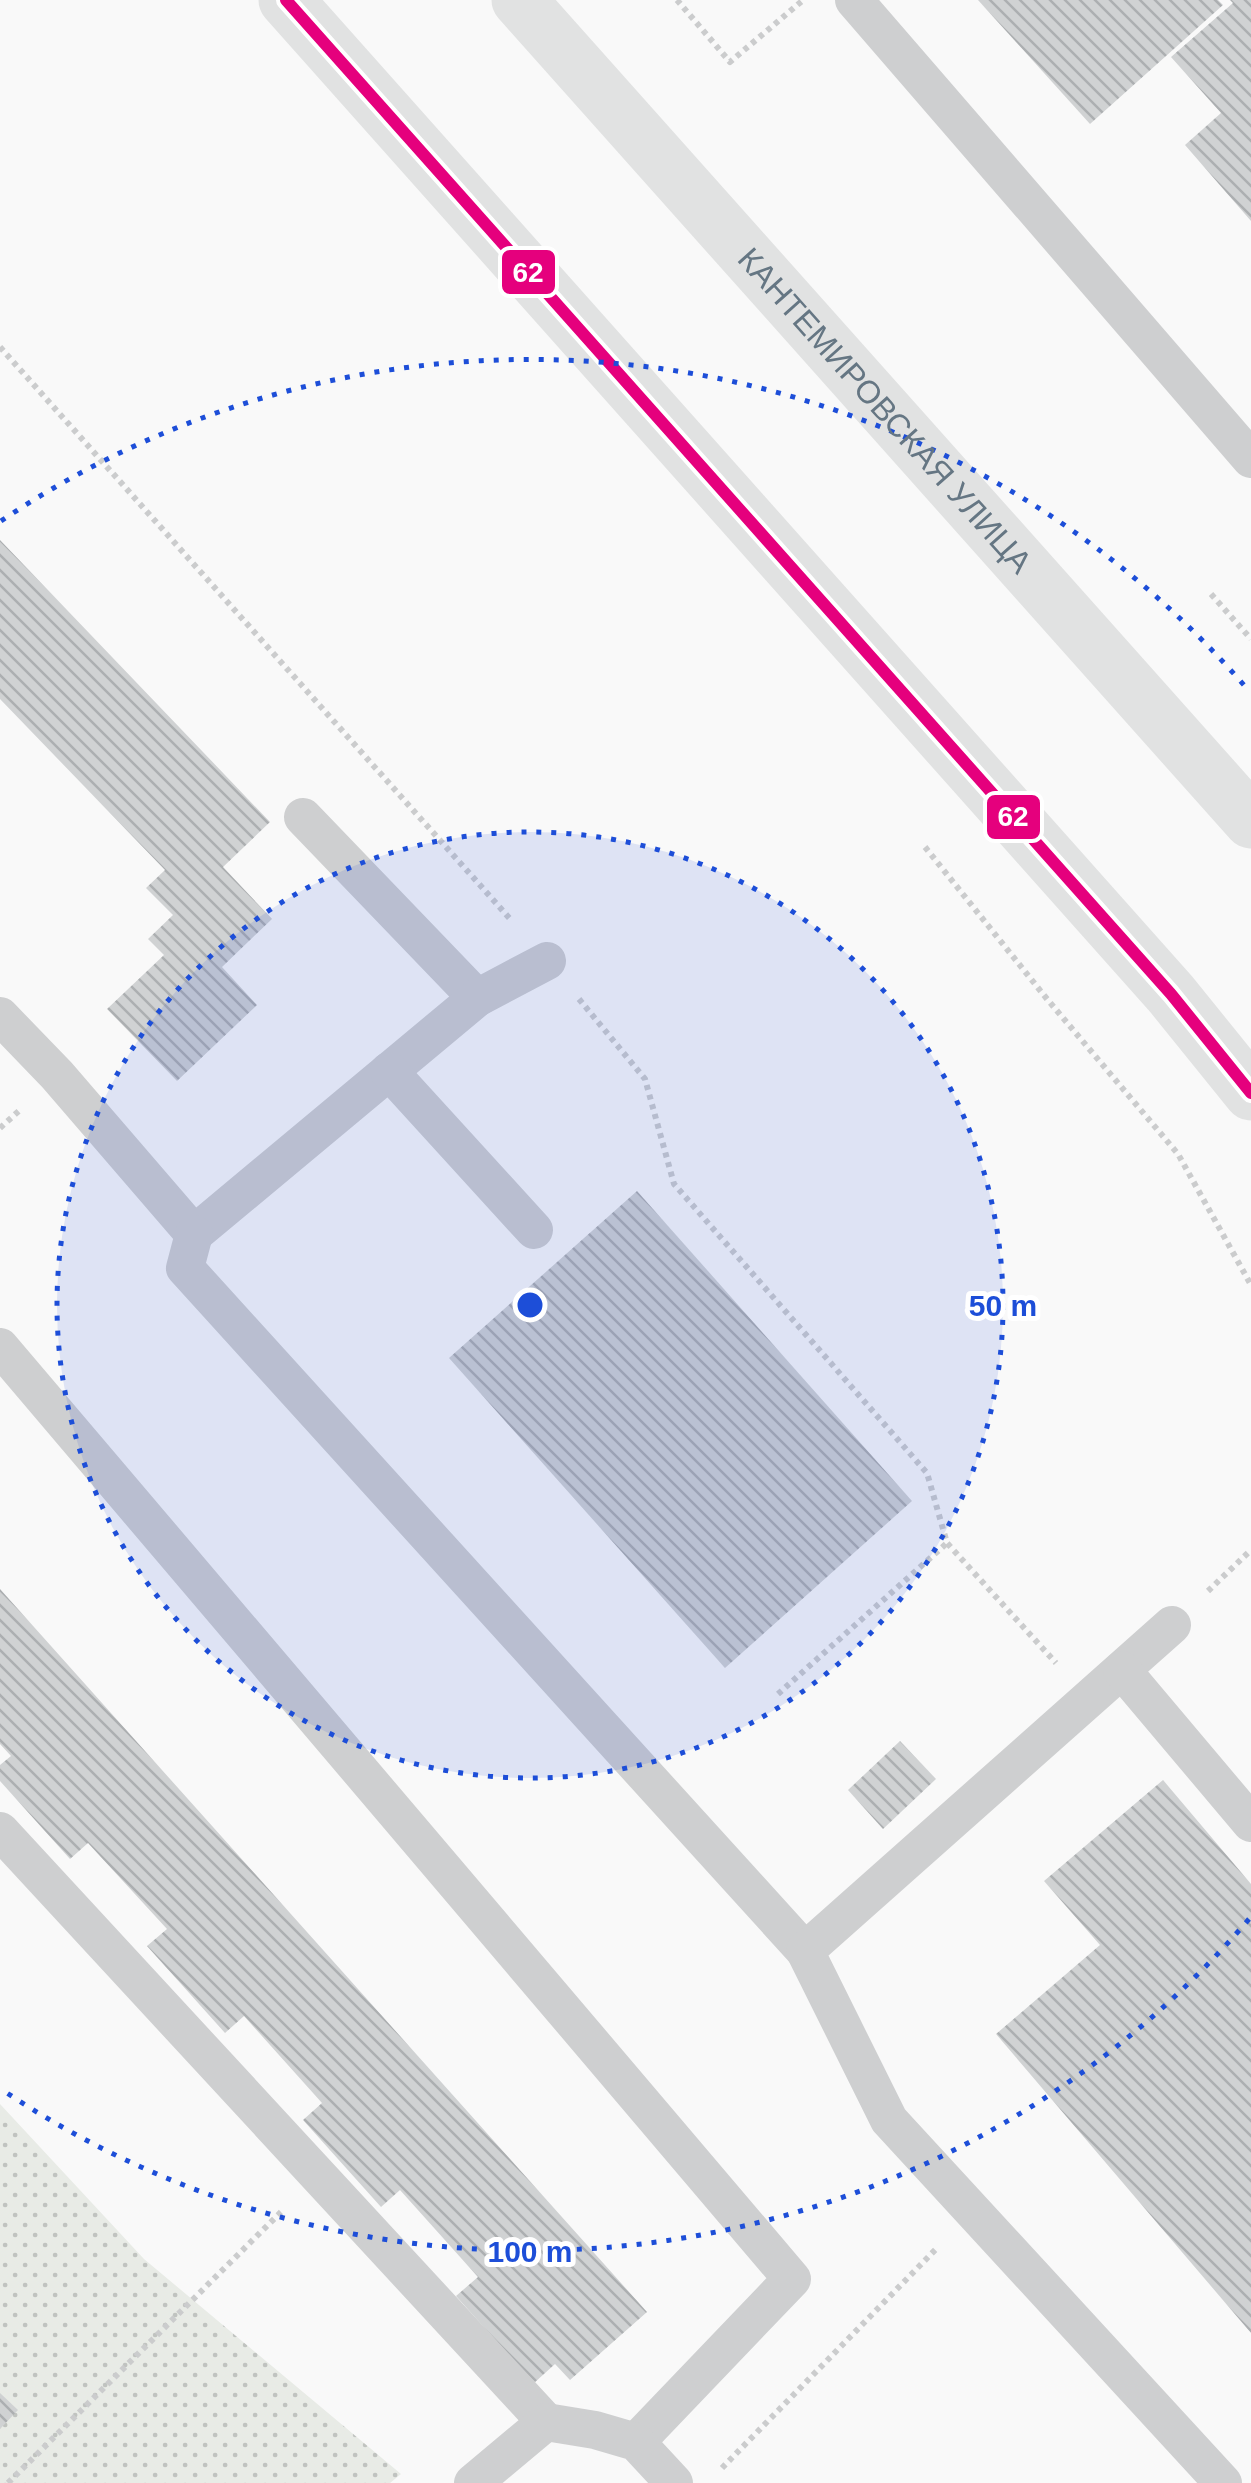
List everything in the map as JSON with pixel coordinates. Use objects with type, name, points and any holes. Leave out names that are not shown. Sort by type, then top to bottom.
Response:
[{"type":"main road","points":[[286,0],[1171,994],[1251,1093]]},
{"type":"main road","name":"КАНТЕМИРОВСКАЯ УЛИЦА","points":[[519,0],[1251,821]]},
{"type":"lane","points":[[854,0],[1251,459]]},
{"type":"lane","points":[[304,817],[476,998]]},
{"type":"lane","points":[[547,961],[476,998],[194,1234],[185,1268],[805,1952],[889,2120],[1223,2483]]},
{"type":"lane","points":[[0,1016],[57,1075],[194,1234]]},
{"type":"lane","points":[[389,1071],[534,1230]]},
{"type":"lane","points":[[0,1347],[792,2280],[636,2442]]},
{"type":"lane","points":[[805,1952],[1172,1626]]},
{"type":"lane","points":[[1122,1670],[1251,1823]]},
{"type":"lane","points":[[0,1831],[546,2422],[636,2442],[674,2483]]},
{"type":"lane","points":[[473,2483],[546,2422]]},
{"type":"path","points":[[677,0],[730,62],[803,0]]},
{"type":"path","points":[[1211,594],[1251,640]]},
{"type":"path","points":[[926,847],[1178,1154],[1251,1285]]},
{"type":"path","points":[[778,1694],[947,1543]]},
{"type":"path","points":[[8,2483],[318,2176]]},
{"type":"path","points":[[720,2469],[900,2284]]},
{"type":"shaded area","points":[[0,2104],[144,2259],[401,2474],[390,2483],[0,2483]]},
{"type":"building","points":[[978,0],[1218,0],[1223,5],[1090,124]]},
{"type":"building","points":[[1230,0],[1251,0],[1251,221],[1185,145],[1221,113],[1171,57],[1233,3]]},
{"type":"building","points":[[0,540],[270,822],[223,867],[272,919],[222,967],[257,1005],[177,1081],[107,1009],[164,955],[148,939],[173,915],[146,888],[165,870],[0,699]]},
{"type":"building","points":[[637,1191],[912,1501],[725,1668],[449,1358]]},
{"type":"building","points":[[0,1589],[647,2312],[570,2380],[555,2364],[534,2383],[456,2296],[478,2277],[400,2190],[381,2207],[303,2120],[322,2103],[244,2016],[225,2033],[147,1946],[167,1929],[88,1843],[70,1859],[0,1781],[0,1765],[11,1756],[0,1744]]},
{"type":"building","points":[[900,1741],[936,1779],[883,1829],[848,1790]]},
{"type":"building","points":[[1163,1780],[1251,1884],[1251,2333],[996,2034],[1100,1945],[1044,1881]]},
{"type":"building","points":[[0,2393],[18,2410],[0,2429]]},
{"type":"transit line","name":"62","points":[[286,0],[1171,994],[1251,1093]]}]
